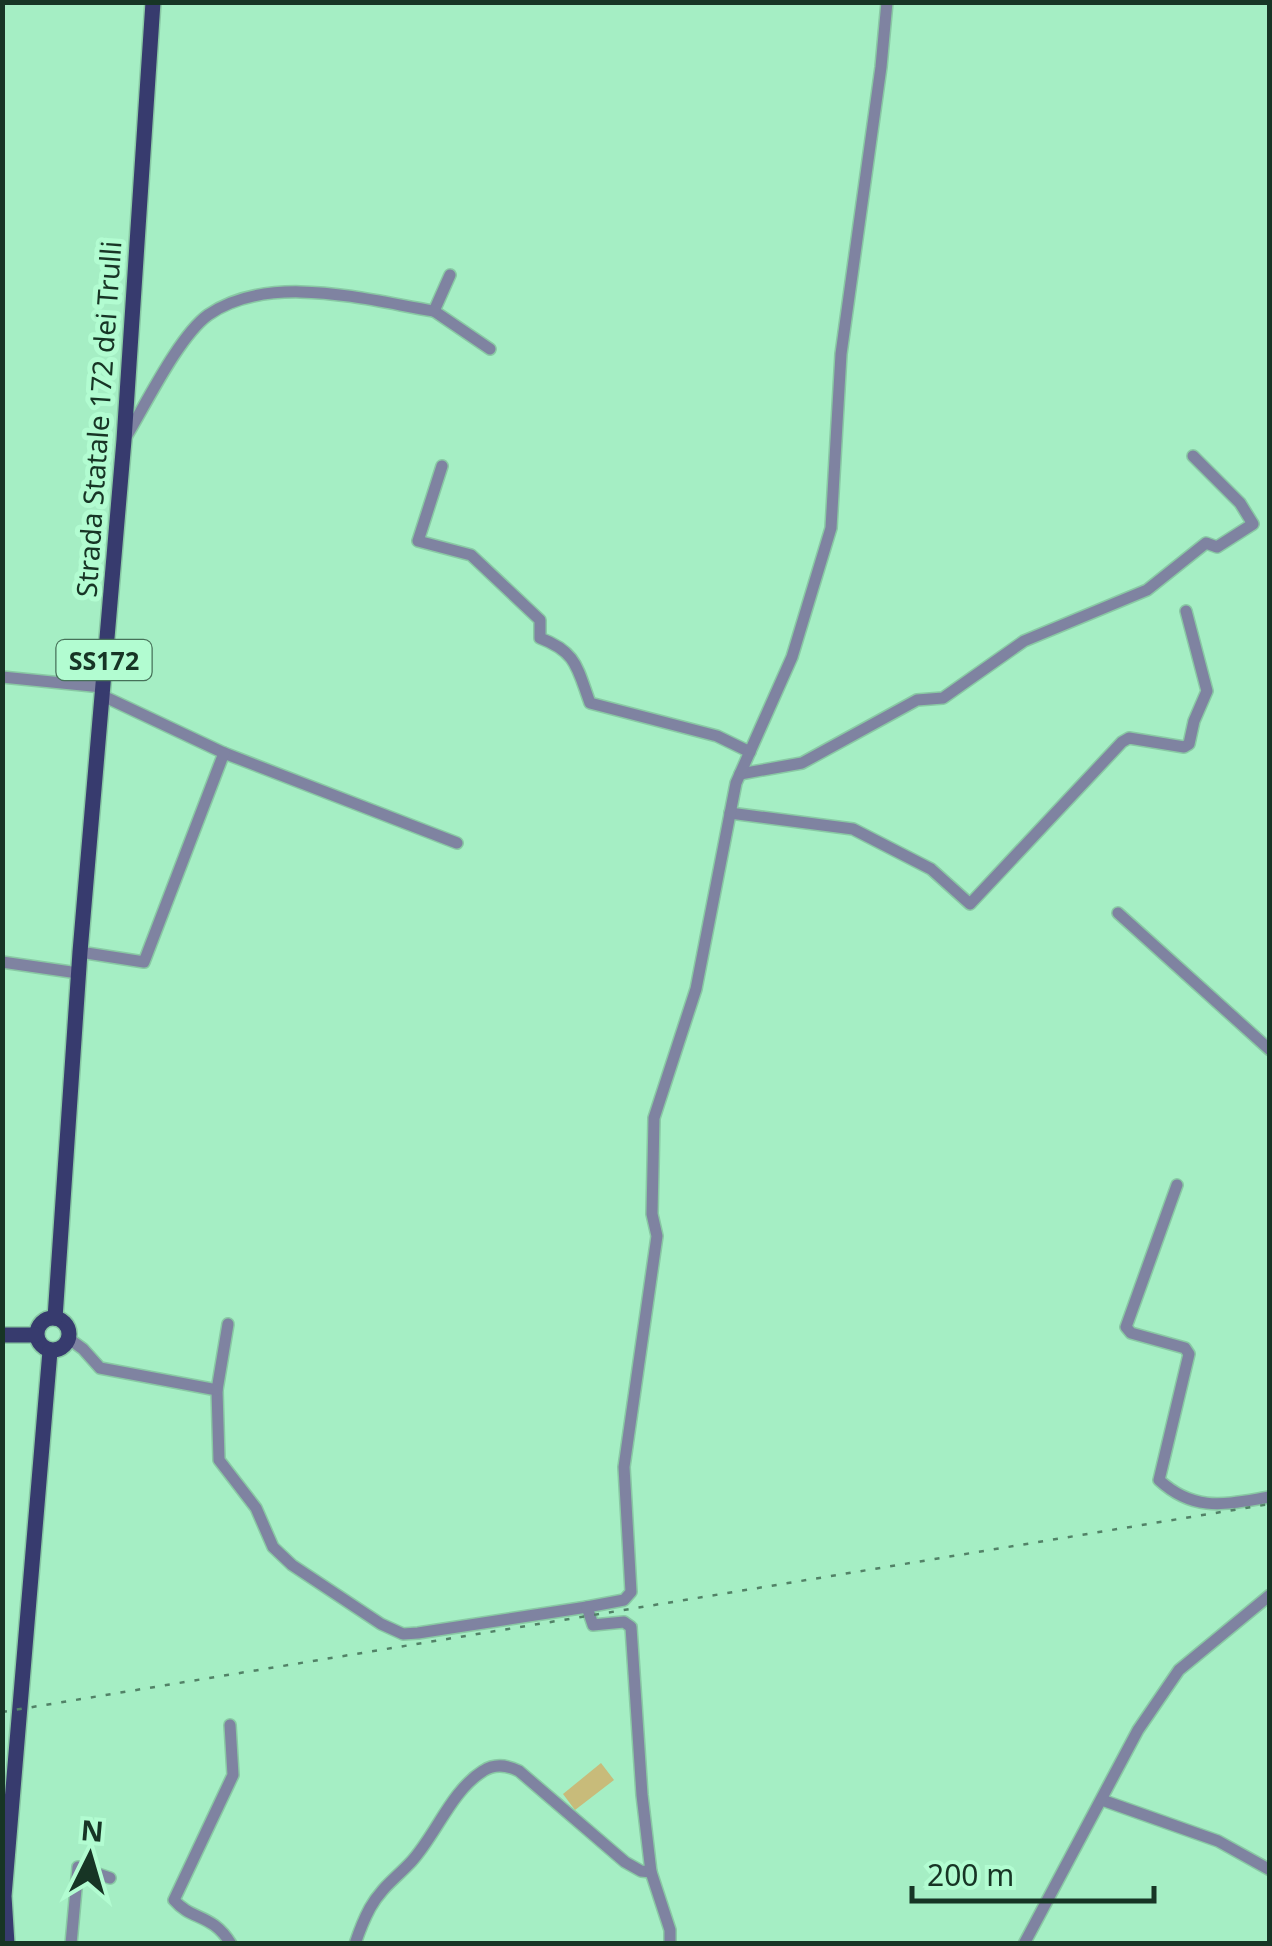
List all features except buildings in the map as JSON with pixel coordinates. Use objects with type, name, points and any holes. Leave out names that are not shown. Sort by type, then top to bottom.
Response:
[{"type":"main road","name":"Strada Statale 172 dei Trulli","points":[[54,1318],[78,974],[124,440],[153,2]]},
{"type":"main road","points":[[54,1318],[68,1328],[68,1338],[60,1349],[50,1351],[40,1346],[36,1335],[41,1322],[54,1318]]},
{"type":"main road","points":[[2,1335],[36,1335]]},
{"type":"main road","points":[[6,1944],[4,1896],[50,1351]]},
{"type":"street","points":[[228,1324],[218,1390],[219,1460],[256,1508],[273,1547],[292,1565],[381,1624],[403,1634],[587,1607],[624,1600],[631,1592],[624,1467],[656,1236],[652,1214],[654,1118],[696,989],[740,774],[792,657],[831,528],[840,354],[881,67],[886,2]]},
{"type":"street","points":[[434,311],[450,275]]},
{"type":"street","points":[[124,440],[176,353],[207,316],[243,299],[306,290],[434,311],[490,349]]},
{"type":"street","points":[[740,774],[802,763],[918,700],[943,698],[1024,641],[1146,590],[1206,542],[1216,546],[1253,524],[1240,502],[1193,456]]},
{"type":"street","points":[[442,466],[418,541],[471,556],[540,620],[540,638],[563,647],[576,665],[590,703],[717,736],[750,752]]},
{"type":"street","points":[[730,813],[853,829],[930,869],[970,904],[1122,742],[1129,738],[1184,747],[1189,744],[1207,691],[1186,611]]},
{"type":"street","points":[[2,677],[102,691],[224,754],[458,843]]},
{"type":"street","points":[[80,952],[144,962],[224,754]]},
{"type":"street","points":[[1118,913],[1270,1050]]},
{"type":"street","points":[[2,962],[78,974]]},
{"type":"street","points":[[1177,1185],[1126,1327],[1131,1334],[1182,1347],[1189,1354],[1159,1480],[1209,1506],[1270,1497]]},
{"type":"street","points":[[68,1338],[100,1368],[218,1390]]},
{"type":"street","points":[[1024,1944],[1138,1730],[1180,1670],[1270,1595]]},
{"type":"street","points":[[587,1607],[594,1625],[624,1622],[632,1627],[642,1795],[651,1872],[670,1930],[670,1944]]},
{"type":"street","points":[[230,1725],[233,1774],[174,1900],[220,1926],[231,1944]]},
{"type":"street","points":[[355,1944],[370,1908],[388,1882],[411,1862],[470,1781],[496,1766],[519,1771],[624,1862],[641,1872],[651,1872]]},
{"type":"street","points":[[1102,1800],[1218,1841],[1270,1870]]},
{"type":"street","points":[[71,1944],[78,1867],[110,1878]]},
{"type":"shaded area","points":[[601,1763],[614,1780],[575,1810],[563,1794]]},
{"type":"railway","points":[[2,1712],[1270,1504]]}]
